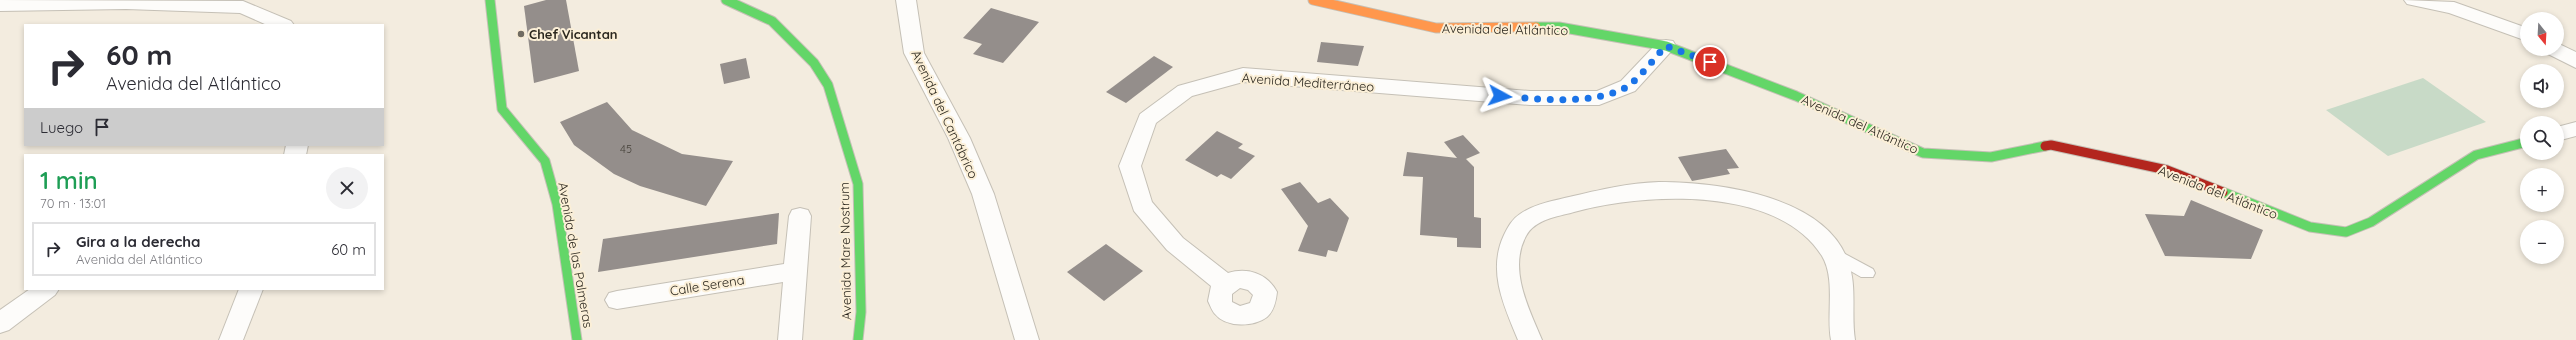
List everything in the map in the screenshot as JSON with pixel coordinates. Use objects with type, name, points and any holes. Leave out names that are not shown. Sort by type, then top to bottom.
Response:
[{"type":"street","name":"Avenida de las Palmeras","points":[[490,0],[502,109],[545,161],[557,204],[577,340]]},
{"type":"street","name":"Avenida Mare Nostrum","points":[[726,0],[772,21],[814,63],[828,85],[858,184],[861,312],[858,340]]},
{"type":"street","name":"Avenida del Cantábrico","points":[[906,0],[914,53],[959,138],[982,194],[1027,340]]},
{"type":"street","name":"Avenida del Atlántico","points":[[1313,0],[1436,28],[1559,27],[1666,46],[1796,96],[1923,153],[1991,157],[2051,145],[2167,170],[2310,227],[2346,232],[2371,222],[2476,155],[2520,144]]},
{"type":"street","points":[[2414,0],[2454,8],[2520,32]]},
{"type":"street","points":[[0,5],[126,3],[243,7],[282,24]]},
{"type":"street","name":"Avenida Mediterráneo","points":[[1226,285],[1175,244],[1142,205],[1130,166],[1147,119],[1185,91],[1243,75],[1530,98],[1599,98],[1628,86],[1666,46]]},
{"type":"street","points":[[2564,54],[2576,61]]},
{"type":"street","points":[[2564,132],[2576,129]]},
{"type":"street","points":[[1530,340],[1511,293],[1507,271],[1507,260],[1517,231],[1533,216],[1544,212],[1627,192],[1684,190],[1710,192],[1787,215],[1814,232],[1825,242],[1834,254],[1840,275],[1843,340]]},
{"type":"street","points":[[790,340],[797,271],[800,216]]},
{"type":"street","name":"Calle Serena","points":[[617,300],[797,271]]},
{"type":"street","points":[[0,323],[46,290]]},
{"type":"street","points":[[231,340],[251,290]]},
{"type":"lane","points":[[1834,254],[1867,274]]},
{"type":"green space","points":[[2423,78],[2486,122],[2388,156],[2326,110]]},
{"type":"building","points":[[546,0],[566,0],[579,71],[534,83],[524,6]]},
{"type":"building","points":[[991,8],[1039,22],[1003,63],[973,54],[982,44],[963,38]]},
{"type":"building","points":[[1321,42],[1364,46],[1358,66],[1317,62]]},
{"type":"building","points":[[1154,56],[1173,67],[1126,103],[1106,92]]},
{"type":"building","points":[[746,58],[750,78],[724,84],[720,64]]},
{"type":"building","points":[[607,102],[632,130],[682,154],[733,161],[706,206],[640,186],[614,174],[574,145],[560,122]]},
{"type":"building","points":[[1217,131],[1243,144],[1238,148],[1255,156],[1231,179],[1221,174],[1217,177],[1185,160]]},
{"type":"building","points":[[1463,135],[1480,153],[1466,159],[1474,167],[1474,217],[1481,218],[1481,248],[1457,247],[1457,238],[1420,235],[1423,177],[1403,176],[1407,152],[1457,158],[1444,142]]},
{"type":"building","points":[[1726,149],[1739,168],[1727,169],[1730,174],[1692,181],[1678,157]]},
{"type":"building","points":[[1300,182],[1318,203],[1330,198],[1349,218],[1337,252],[1328,250],[1326,257],[1298,251],[1308,226],[1281,189]]},
{"type":"building","points":[[2191,200],[2263,230],[2251,259],[2165,256],[2145,214],[2184,216]]},
{"type":"building","points":[[779,213],[777,244],[598,272],[603,239]]},
{"type":"building","points":[[1106,244],[1143,271],[1104,301],[1067,272]]},
{"type":"traffic: fast","points":[[490,0],[502,109],[545,161],[557,204],[577,340]]},
{"type":"traffic: fast","points":[[726,0],[772,21],[814,63],[828,85],[858,184],[861,312],[858,340]]},
{"type":"traffic: fast","points":[[1536,27],[1559,27],[1666,46],[1796,96],[1923,153],[1991,157],[2045,146]]},
{"type":"traffic: fast","points":[[2223,192],[2310,227],[2346,232],[2371,222],[2476,155],[2520,144]]},
{"type":"traffic: slow","points":[[1313,0],[1436,28],[1536,27]]},
{"type":"traffic: jam","points":[[2045,146],[2051,145],[2167,170],[2223,192]]},
{"type":"place","name":"Chef Vicantan","points":[[521,34]]},
{"type":"route","points":[[1500,96],[1530,98],[1599,98],[1628,86],[1666,46],[1710,62]]}]
